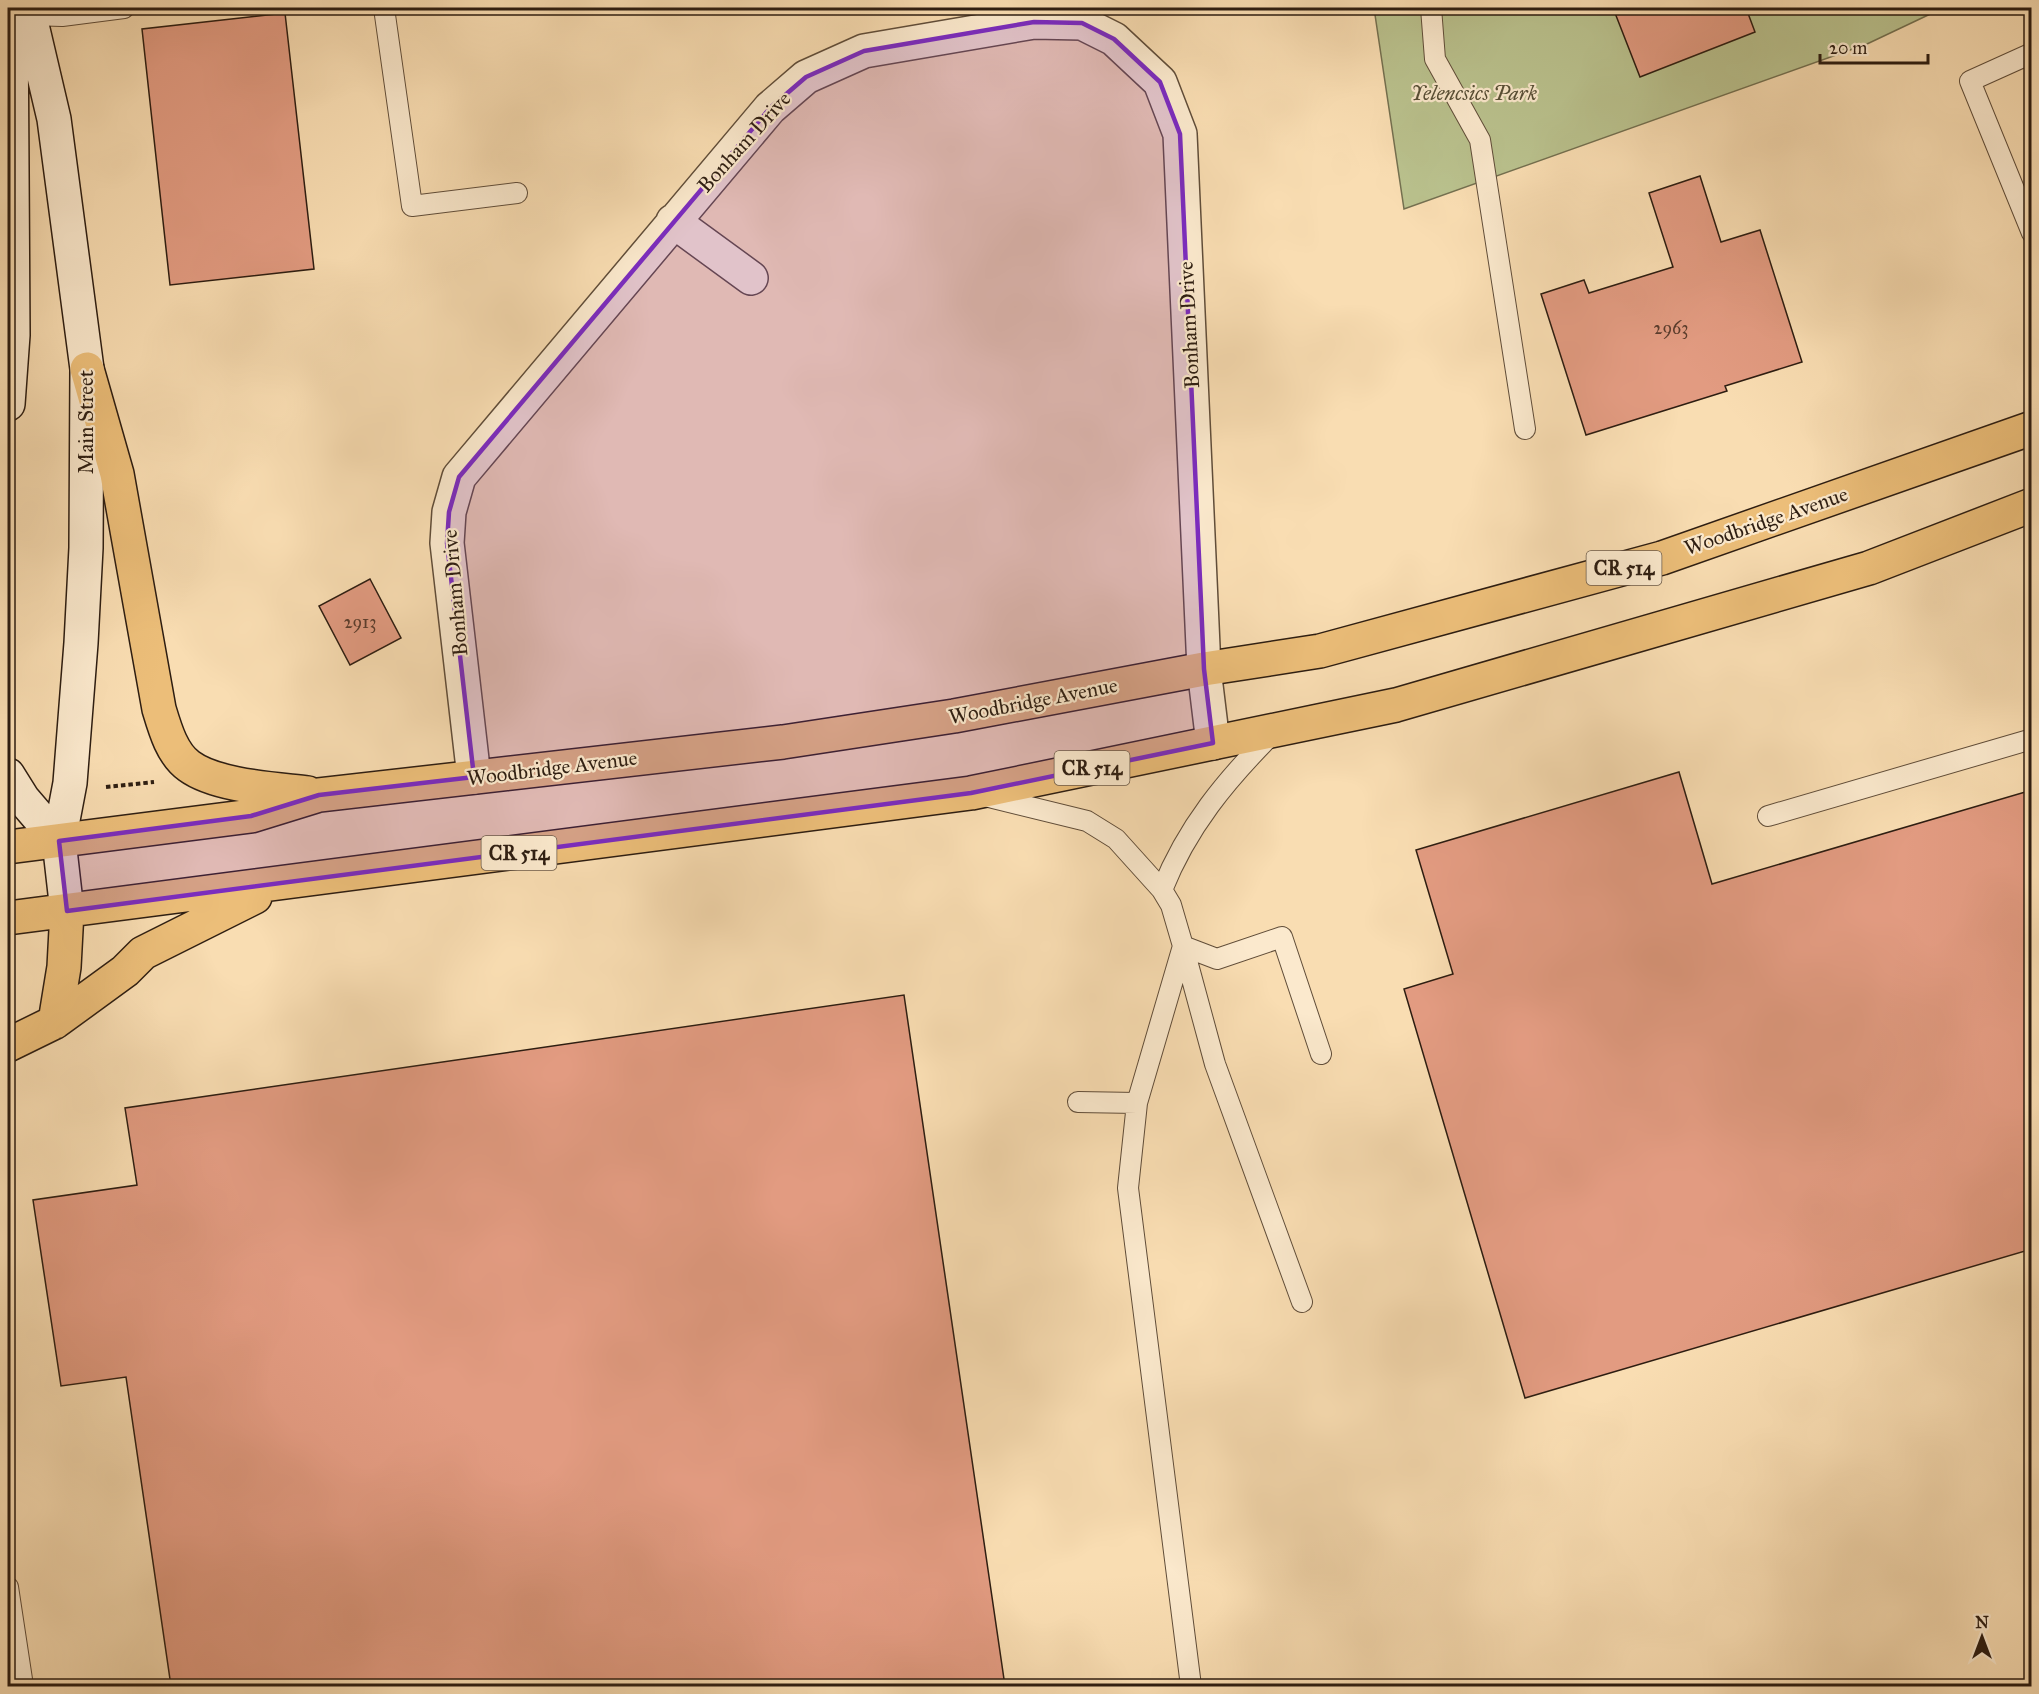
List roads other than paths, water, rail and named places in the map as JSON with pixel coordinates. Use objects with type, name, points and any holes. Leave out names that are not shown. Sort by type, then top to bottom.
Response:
[{"type":"main road","points":[[87,369],[117,474],[159,709],[170,742],[189,766],[233,784],[319,795]]},
{"type":"main road","name":"Woodbridge Avenue","points":[[8,847],[251,816],[319,795],[783,742],[908,723],[1204,669],[1320,651],[1662,558],[2031,428]]},
{"type":"main road","name":"CR 514","points":[[8,918],[286,884],[971,793],[1396,705],[1857,572],[2031,505]]},
{"type":"main road","points":[[8,1045],[55,1022],[125,971],[143,953],[227,909],[286,884]]},
{"type":"main road","points":[[55,1022],[64,967],[67,910]]},
{"type":"street","points":[[8,404],[10,339],[9,48],[23,10]]},
{"type":"street","name":"Main Street","points":[[23,10],[54,119],[87,369],[86,548],[70,783],[59,841],[67,910]]},
{"type":"street","name":"Bonham Drive","points":[[474,777],[447,543],[449,512],[459,477],[770,108],[806,77],[864,51],[1034,22],[1082,23],[1114,39],[1160,81],[1180,134],[1204,669],[1213,743]]},
{"type":"street","points":[[673,222],[751,278]]},
{"type":"street","points":[[8,775],[23,799],[59,841]]},
{"type":"lane","points":[[23,10],[62,16],[124,8]]},
{"type":"lane","points":[[384,8],[412,206],[517,193]]},
{"type":"lane","points":[[1431,8],[1435,59],[1480,140],[1525,429]]},
{"type":"lane","points":[[2031,53],[1970,81],[2031,233]]},
{"type":"lane","points":[[1162,890],[1176,855],[1194,826],[1236,771],[1275,730]]},
{"type":"lane","points":[[1768,816],[2031,739]]},
{"type":"lane","points":[[971,793],[1055,811],[1086,821],[1116,839],[1162,890],[1171,905],[1215,1064],[1302,1302]]},
{"type":"lane","points":[[1183,946],[1217,959],[1282,937],[1321,1053]]},
{"type":"lane","points":[[1183,946],[1137,1103],[1128,1188],[1191,1686]]},
{"type":"lane","points":[[1078,1102],[1137,1103]]},
{"type":"lane","points":[[8,1587],[23,1686]]},
{"type":"park label","name":"Yelencsics Park","points":[[1474,93]]}]
